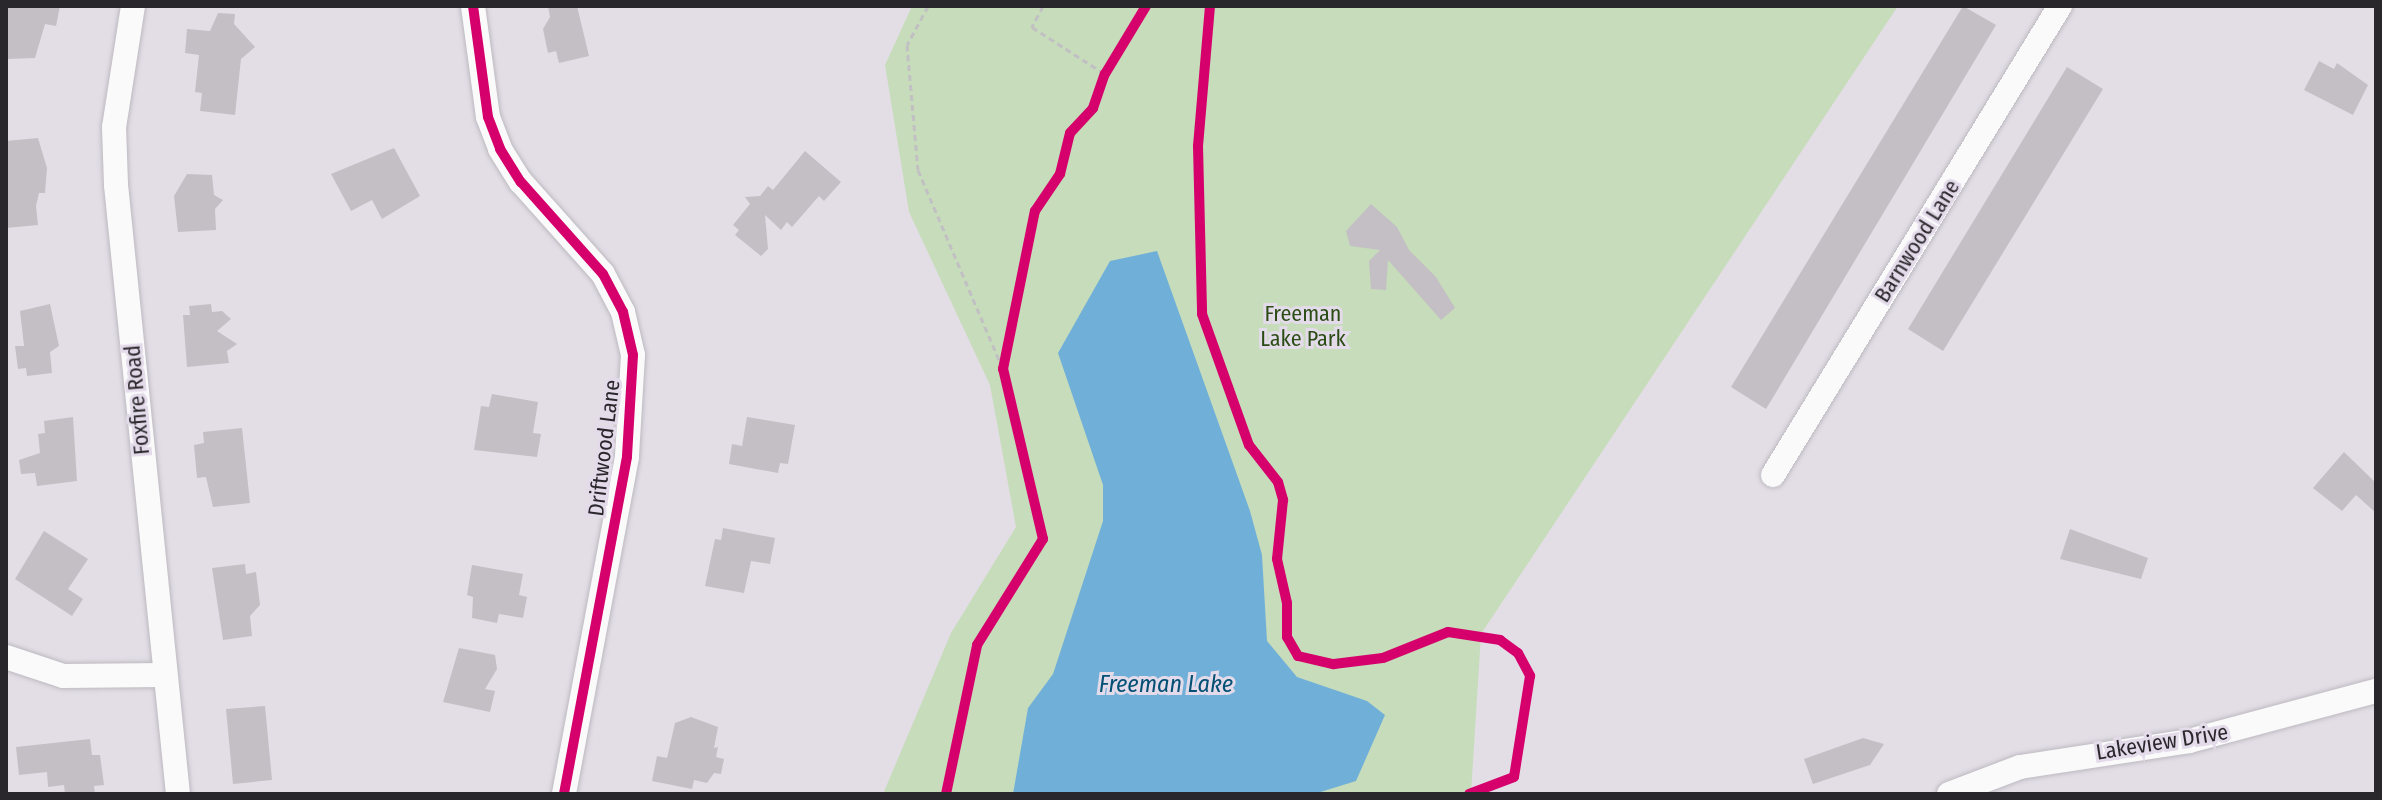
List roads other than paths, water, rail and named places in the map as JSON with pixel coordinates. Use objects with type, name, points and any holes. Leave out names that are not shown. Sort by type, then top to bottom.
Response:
[{"type":"street","name":"Foxfire Road","points":[[133,6],[117,99],[116,185],[178,794]]},
{"type":"street","name":"Driftwood Lane","points":[[473,6],[488,117],[500,149],[521,182],[603,274],[623,312],[633,355],[627,457],[564,794]]},
{"type":"street","name":"Barnwood Lane","points":[[1773,475],[2060,6]]},
{"type":"street","points":[[6,657],[74,677],[165,675]]},
{"type":"street","name":"Lakeview Drive","points":[[1949,794],[2030,764],[2189,741],[2376,691]]},
{"type":"water","name":"Freeman Lake","points":[[1157,251],[1250,511],[1262,555],[1267,641],[1297,677],[1367,701],[1385,715],[1356,781],[1314,794],[1013,794],[1028,708],[1053,674],[1103,521],[1103,485],[1058,353],[1110,261]]},
{"type":"park label","name":"Freeman Lake Park","points":[[1303,326]]}]
